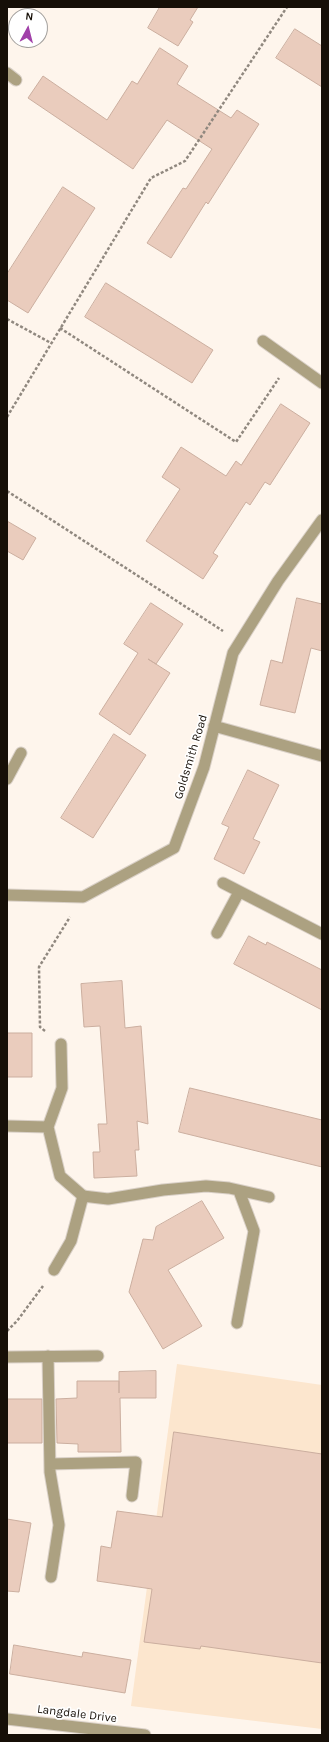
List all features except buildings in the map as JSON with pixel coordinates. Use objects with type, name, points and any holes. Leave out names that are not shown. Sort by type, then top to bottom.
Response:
[{"type":"street","points":[[7,73],[16,80]]},
{"type":"street","points":[[263,341],[322,383]]},
{"type":"street","name":"Goldsmith Road","points":[[7,895],[83,897],[174,848],[204,767],[233,653],[278,581],[322,520]]},
{"type":"street","points":[[214,726],[322,756]]},
{"type":"street","points":[[7,779],[21,754]]},
{"type":"street","points":[[223,883],[322,934]]},
{"type":"street","points":[[216,933],[239,892]]},
{"type":"street","points":[[61,1044],[62,1088],[48,1127],[60,1176],[83,1196],[108,1199],[163,1190],[206,1186],[269,1197]]},
{"type":"street","points":[[7,1126],[48,1127]]},
{"type":"street","points":[[237,1323],[254,1231],[239,1191]]},
{"type":"street","points":[[54,1270],[71,1242],[83,1196]]},
{"type":"street","points":[[48,1356],[50,1464],[59,1525],[51,1577]]},
{"type":"street","points":[[7,1357],[98,1356]]},
{"type":"street","points":[[50,1464],[136,1462],[132,1496]]},
{"type":"street","name":"Langdale Drive","points":[[7,1719],[144,1735]]},
{"type":"path","points":[[7,417],[151,178],[185,161],[287,7]]},
{"type":"path","points":[[7,319],[52,343]]},
{"type":"path","points":[[60,328],[236,442],[290,361]]},
{"type":"path","points":[[7,490],[240,643]]},
{"type":"path","points":[[61,1044],[40,1027],[39,967],[83,897]]},
{"type":"path","points":[[7,1331],[17,1321],[54,1270]]},
{"type":"shaded area","points":[[177,1364],[322,1385],[322,1729],[131,1706]]}]
